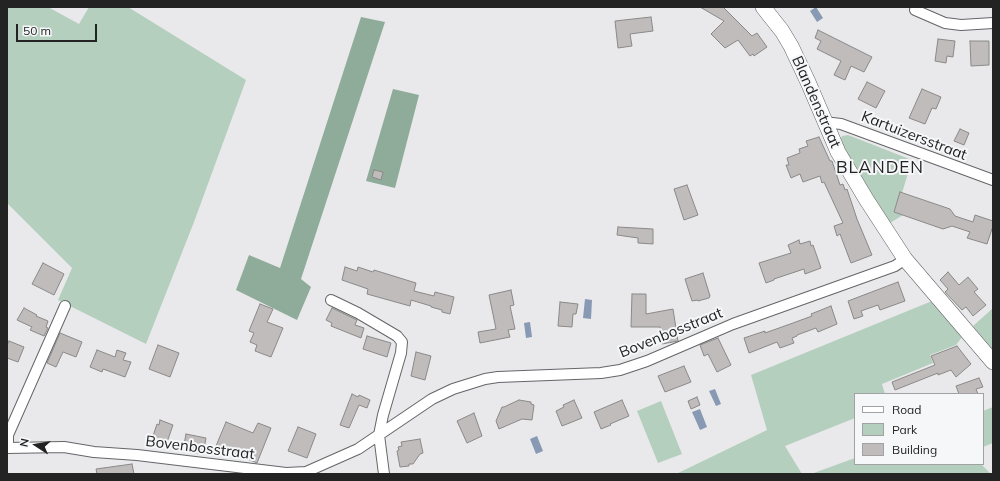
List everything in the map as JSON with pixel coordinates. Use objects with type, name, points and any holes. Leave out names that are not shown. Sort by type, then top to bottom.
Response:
[{"type":"street","name":"Blandenstraat","points":[[764,7],[792,46],[824,122],[842,159],[866,199],[905,259],[993,362]]},
{"type":"street","points":[[915,10],[946,23],[961,25],[993,24]]},
{"type":"street","name":"Kartuizersstraat","points":[[824,122],[841,124],[993,180]]},
{"type":"street","name":"Bovenbosstraat","points":[[65,306],[8,435],[7,448],[64,448],[138,455],[286,473],[306,472],[358,449],[432,399],[453,389],[485,379],[498,377],[620,370],[647,362],[733,324],[895,266],[905,259]]},
{"type":"street","points":[[331,300],[358,313],[397,336],[402,342],[401,353],[383,415],[379,435],[384,474]]},
{"type":"green space","points":[[7,7],[48,7],[79,24],[89,7],[128,7],[246,80],[194,222],[146,344],[58,300],[72,268],[7,203]]},
{"type":"green space","points":[[361,17],[385,22],[301,279],[311,287],[297,320],[236,290],[249,255],[280,268]]},
{"type":"green space","points":[[393,89],[419,95],[395,188],[366,181]]},
{"type":"green space","points":[[848,135],[912,160],[902,193],[900,193],[894,212],[903,215],[890,223],[856,174],[840,141],[842,136]]},
{"type":"green space","points":[[932,301],[962,337],[956,345],[930,355],[933,363],[882,384],[885,393],[854,393],[854,418],[785,446],[802,474],[676,474],[767,430],[751,375]]},
{"type":"green space","points":[[993,308],[993,350],[973,326]]},
{"type":"green space","points":[[661,401],[682,454],[658,463],[637,411]]},
{"type":"green space","points":[[993,407],[993,443],[984,447],[984,411]]},
{"type":"green space","points":[[854,458],[854,465],[982,465],[991,474],[811,474]]},
{"type":"water","points":[[816,7],[823,18],[817,22],[810,11]]},
{"type":"water","points":[[585,299],[592,300],[591,319],[583,318]]},
{"type":"water","points":[[530,322],[532,337],[526,338],[524,323]]},
{"type":"water","points":[[715,389],[721,404],[716,406],[709,391]]},
{"type":"water","points":[[700,409],[707,427],[700,430],[692,412]]},
{"type":"water","points":[[537,436],[543,451],[536,454],[530,439]]},
{"type":"building","points":[[700,7],[723,7],[752,36],[757,33],[767,47],[754,56],[753,54],[750,56],[738,40],[725,48],[711,34],[724,21]]},
{"type":"building","points":[[651,17],[653,31],[630,34],[632,46],[618,48],[615,21]]},
{"type":"building","points":[[818,30],[872,57],[864,72],[851,66],[845,80],[834,75],[841,61],[817,49],[821,41],[815,38]]},
{"type":"building","points":[[938,39],[955,41],[953,57],[947,56],[946,63],[935,61]]},
{"type":"building","points":[[970,41],[989,41],[989,65],[971,66]]},
{"type":"building","points":[[867,82],[885,91],[876,108],[858,99]]},
{"type":"building","points":[[922,89],[941,97],[936,109],[932,108],[925,124],[909,118]]},
{"type":"building","points":[[960,129],[969,133],[964,145],[954,141]]},
{"type":"building","points":[[819,137],[830,161],[832,161],[840,185],[843,184],[845,190],[847,189],[857,219],[872,255],[851,263],[840,234],[837,236],[834,226],[843,223],[824,182],[822,183],[820,176],[803,182],[800,174],[791,178],[786,165],[789,165],[787,158],[800,153],[799,149],[808,146],[806,141]]},
{"type":"building","points":[[374,170],[383,172],[381,180],[372,177]]},
{"type":"building","points":[[687,185],[698,215],[684,220],[674,189]]},
{"type":"building","points":[[900,192],[950,209],[955,216],[973,222],[975,215],[993,221],[993,226],[987,244],[967,238],[970,232],[952,226],[943,229],[894,212]]},
{"type":"building","points":[[618,227],[653,229],[653,244],[638,243],[638,238],[617,235]]},
{"type":"building","points":[[799,240],[800,244],[810,241],[811,246],[813,245],[821,268],[805,274],[804,269],[766,283],[759,263],[791,253],[788,245]]},
{"type":"building","points":[[43,263],[64,274],[54,295],[32,284]]},
{"type":"building","points":[[345,267],[357,271],[358,267],[373,272],[374,270],[416,283],[414,291],[434,296],[435,292],[454,297],[450,314],[411,300],[410,306],[367,294],[368,289],[342,280]]},
{"type":"building","points":[[948,272],[959,285],[968,277],[978,289],[974,292],[986,305],[973,316],[966,307],[962,310],[945,292],[948,289],[940,280]]},
{"type":"building","points":[[703,273],[710,296],[709,298],[692,301],[685,279]]},
{"type":"building","points":[[898,282],[905,301],[880,310],[878,305],[861,311],[863,316],[854,319],[848,301]]},
{"type":"building","points":[[511,290],[514,305],[510,306],[515,329],[508,330],[510,337],[480,343],[478,332],[496,329],[489,295]]},
{"type":"building","points":[[632,294],[646,294],[646,314],[673,309],[678,341],[662,344],[660,327],[631,327]]},
{"type":"building","points":[[560,302],[578,304],[576,314],[573,314],[572,327],[558,326]]},
{"type":"building","points":[[260,304],[273,309],[267,322],[283,328],[271,357],[255,351],[257,345],[250,342],[254,333],[249,331]]},
{"type":"building","points":[[831,306],[837,324],[818,332],[816,328],[797,335],[792,338],[794,343],[780,348],[777,342],[749,353],[744,338],[765,331],[765,333],[793,323],[812,316],[811,314]]},
{"type":"building","points":[[24,308],[37,315],[36,316],[48,321],[46,327],[48,328],[44,336],[30,330],[32,327],[17,320]]},
{"type":"building","points":[[332,308],[357,320],[355,325],[364,328],[361,338],[331,326],[332,323],[326,320]]},
{"type":"building","points":[[60,333],[82,342],[76,357],[63,352],[56,367],[47,363]]},
{"type":"building","points":[[367,336],[391,343],[387,357],[363,349]]},
{"type":"building","points":[[718,338],[731,365],[717,372],[708,354],[704,356],[700,345]]},
{"type":"building","points":[[9,341],[24,347],[18,362],[7,358],[7,345]]},
{"type":"building","points":[[158,345],[179,353],[170,377],[149,369]]},
{"type":"building","points":[[957,346],[971,364],[956,377],[951,370],[938,375],[938,373],[895,390],[892,382],[935,365],[931,356]]},
{"type":"building","points":[[97,350],[115,357],[117,350],[126,353],[123,360],[131,362],[125,377],[103,369],[102,372],[90,367]]},
{"type":"building","points":[[416,352],[431,356],[425,380],[411,376]]},
{"type":"building","points":[[684,366],[691,382],[665,392],[658,376]]},
{"type":"building","points":[[979,378],[983,387],[976,389],[978,393],[959,393],[956,386]]},
{"type":"building","points":[[352,394],[358,397],[359,395],[370,400],[367,408],[359,405],[349,428],[340,425]]},
{"type":"building","points":[[697,397],[700,405],[691,409],[688,401]]},
{"type":"building","points":[[519,400],[531,402],[531,404],[534,405],[532,420],[522,419],[499,429],[496,421],[502,407]]},
{"type":"building","points":[[574,400],[582,418],[562,426],[556,411],[564,407],[563,405]]},
{"type":"building","points":[[622,400],[629,416],[601,429],[594,412]]},
{"type":"building","points":[[474,413],[482,436],[467,443],[457,421]]},
{"type":"building","points":[[160,420],[173,425],[166,445],[152,439],[157,424],[159,425]]},
{"type":"building","points":[[226,422],[253,433],[258,423],[271,428],[257,463],[216,446]]},
{"type":"building","points":[[298,427],[316,434],[307,458],[288,451]]},
{"type":"building","points":[[186,434],[206,438],[203,454],[183,450]]},
{"type":"building","points":[[420,439],[423,453],[420,454],[413,464],[400,467],[397,451],[399,450],[398,447],[402,446],[401,442]]},
{"type":"building","points":[[132,464],[134,474],[97,474],[96,469]]},
{"type":"district","name":"BLANDEN","points":[[880,168]]}]
